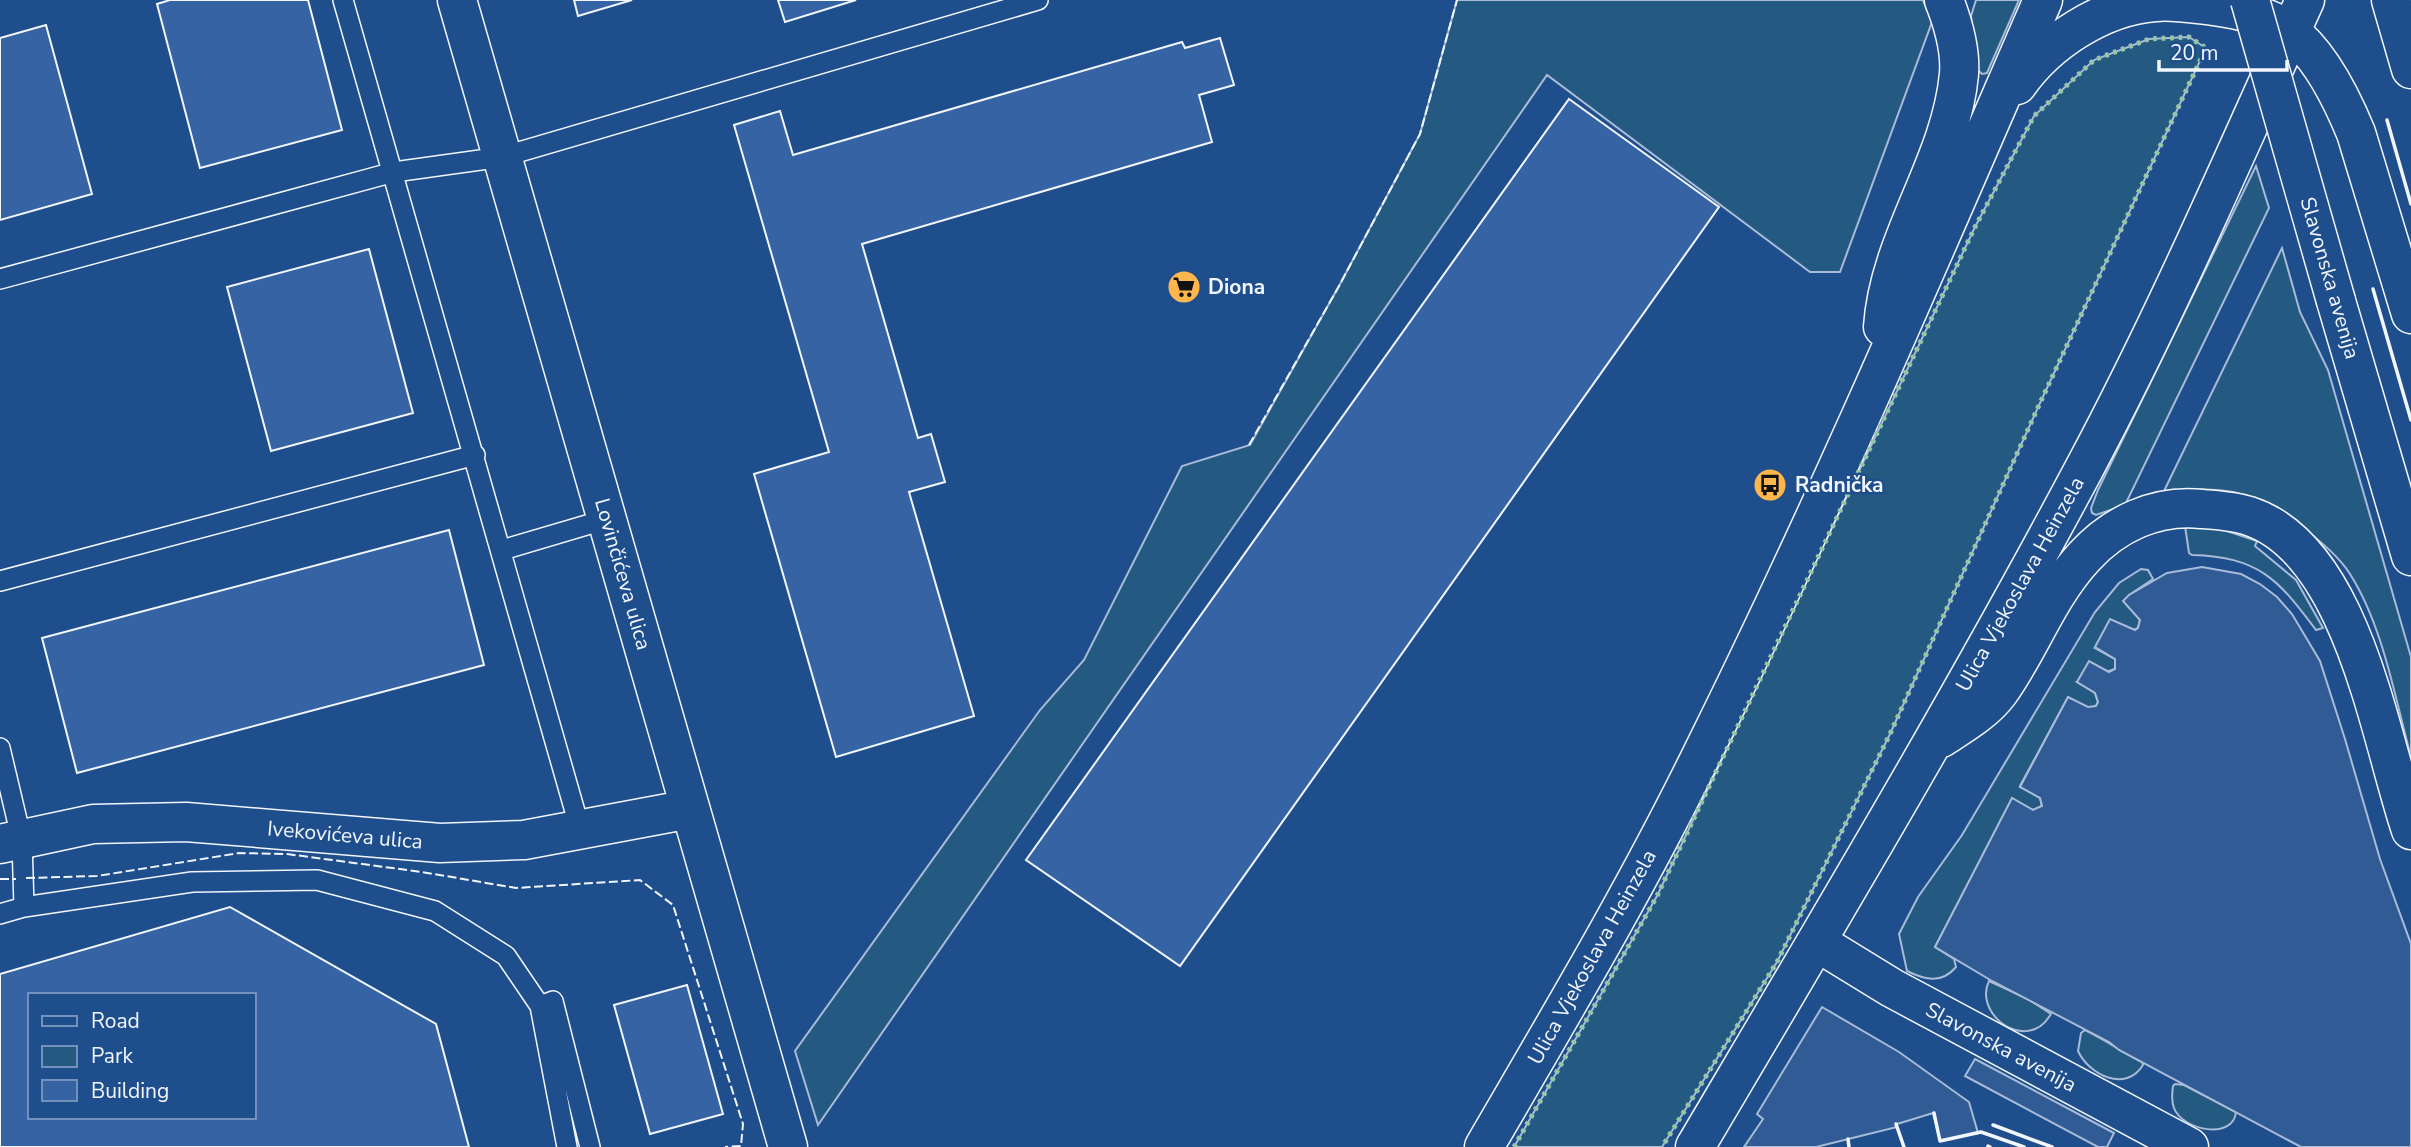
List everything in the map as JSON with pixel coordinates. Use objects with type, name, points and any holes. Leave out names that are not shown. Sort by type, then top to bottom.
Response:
[{"type":"main road","name":"Lovinčićeva ulica","points":[[457,0],[788,1147]]},
{"type":"main road","points":[[1881,370],[1884,323],[1891,283],[1909,226],[1943,139],[1959,72],[1952,21],[1944,0]]},
{"type":"main road","name":"Ulica Vjekoslava Heinzela","points":[[1484,1147],[1590,966],[1701,758],[1779,597],[2043,0]]},
{"type":"main road","name":"Slavonska avenija","points":[[2250,0],[2411,556]]},
{"type":"main road","points":[[2391,0],[2411,69]]},
{"type":"main road","points":[[1988,127],[2021,80],[2052,47],[2094,19],[2126,6],[2183,2],[2245,11],[2268,19],[2298,16],[2316,60],[2346,108],[2356,133],[2411,314]]},
{"type":"main road","name":"Ulica Vjekoslava Heinzela","points":[[1695,1147],[1933,743],[2086,466],[2212,208],[2298,16]]},
{"type":"main road","points":[[1933,743],[1979,712],[1998,692],[2060,587],[2102,539],[2126,523],[2146,515],[2176,509],[2221,510],[2250,516],[2278,531],[2308,559],[2341,608],[2357,649],[2411,830]]},
{"type":"main road","name":"Ivekovićeva ulica","points":[[11,842],[93,824],[160,822],[440,843],[524,839],[690,809]]},
{"type":"main road","name":"Slavonska avenija","points":[[1816,942],[1892,988],[2189,1147]]},
{"type":"lane","points":[[344,0],[580,829]]},
{"type":"lane","points":[[0,279],[394,172],[502,158],[1038,0]]},
{"type":"lane","points":[[0,582],[475,455]]},
{"type":"lane","points":[[502,550],[607,519]]},
{"type":"lane","points":[[0,748],[11,842],[24,907]]},
{"type":"lane","points":[[0,914],[24,907],[192,882],[317,880],[435,911],[506,956],[540,1006],[567,1147]]},
{"type":"lane","points":[[540,1006],[553,1000],[590,1147]]},
{"type":"green space","points":[[1457,0],[1923,0],[1932,22],[1840,272],[1810,272],[1547,75],[818,1125],[795,1051],[1040,710],[1084,660],[1182,466],[1250,445],[1420,134]]},
{"type":"green space","points":[[1976,0],[2019,0],[1987,73],[1982,74],[1976,68],[1971,16]]},
{"type":"green space","points":[[2189,37],[2206,48],[2040,403],[1890,734],[1777,962],[1662,1147],[1514,1147],[1657,896],[1975,227],[2034,116],[2094,60],[2149,39]]},
{"type":"green space","points":[[2256,166],[2269,208],[2125,505],[2096,515],[2091,508],[2098,490]]},
{"type":"green space","points":[[2282,248],[2300,312],[2328,370],[2411,657],[2411,757],[2380,639],[2361,594],[2340,560],[2293,520],[2251,497],[2216,490],[2164,491]]},
{"type":"green space","points":[[2185,526],[2221,529],[2257,541],[2255,546],[2296,580],[2323,628],[2316,630],[2278,584],[2251,566],[2234,560],[2189,553]]},
{"type":"green space","points":[[2141,569],[2148,570],[2153,579],[2129,595],[2140,620],[2138,628],[2095,648],[2115,659],[2115,669],[2077,682],[2095,693],[2098,702],[2096,706],[2088,708],[2068,697],[2020,786],[2040,798],[2042,806],[2033,810],[2012,799],[1935,947],[1954,959],[1956,967],[1945,976],[1933,979],[1907,971],[1899,934],[1918,897],[1962,835],[2095,612],[2119,583]]},
{"type":"green space","points":[[1989,981],[2028,999],[2051,1014],[2043,1025],[2035,1029],[2015,1030],[2005,1026],[1991,1011],[1987,1001]]},
{"type":"green space","points":[[2085,1030],[2143,1065],[2127,1078],[2108,1078],[2099,1073],[2083,1060],[2078,1051],[2081,1033]]},
{"type":"green space","points":[[2175,1084],[2184,1085],[2236,1112],[2233,1121],[2226,1127],[2217,1129],[2196,1127],[2187,1122],[2179,1116],[2173,1105],[2172,1091]]},
{"type":"shaded area","points":[[2202,567],[2241,574],[2277,597],[2292,614],[2320,661],[2380,859],[2411,944],[2411,1147],[2301,1147],[1992,981],[1935,947],[2012,798],[2033,810],[2042,806],[2040,798],[2020,787],[2068,697],[2088,707],[2096,706],[2098,702],[2095,693],[2077,682],[2089,661],[2109,672],[2115,669],[2115,659],[2095,647],[2110,619],[2135,630],[2140,620],[2123,601],[2129,595],[2167,573]]},
{"type":"shaded area","points":[[1822,1007],[1899,1052],[1969,1102],[1978,1133],[1940,1141],[1933,1113],[1897,1124],[1897,1127],[1816,1147],[1744,1147],[1763,1119],[1757,1114]]},
{"type":"shaded area","points":[[1975,1059],[2114,1133],[2107,1147],[2098,1147],[1965,1076]]},
{"type":"building","points":[[170,0],[308,0],[342,130],[200,168],[157,4]]},
{"type":"building","points":[[574,0],[632,0],[578,16]]},
{"type":"building","points":[[778,0],[856,0],[785,22]]},
{"type":"building","points":[[46,25],[92,194],[0,220],[0,38]]},
{"type":"building","points":[[1220,38],[1234,85],[1199,95],[1212,142],[862,244],[918,438],[931,434],[945,482],[909,492],[974,716],[836,757],[754,474],[829,452],[734,125],[780,111],[793,155],[1182,42],[1185,48]]},
{"type":"building","points":[[1569,99],[1719,207],[1180,966],[1026,860]]},
{"type":"building","points":[[369,249],[413,413],[271,451],[227,287]]},
{"type":"building","points":[[449,530],[484,665],[77,773],[42,638]]},
{"type":"building","points":[[230,907],[436,1024],[469,1147],[0,1147],[0,974]]},
{"type":"building","points":[[687,985],[723,1114],[650,1134],[614,1005]]},
{"type":"hedge","points":[[1514,1147],[1657,896],[1975,227],[2034,116],[2094,60],[2149,39],[2189,37],[2206,48],[2040,403],[1890,734],[1777,962],[1662,1147]]},
{"type":"fence","points":[[1249,445],[1339,286],[1420,134],[1457,0]]},
{"type":"fence","points":[[26,878],[97,876],[239,853],[287,854],[516,888],[640,880],[673,905],[743,1124],[741,1146],[725,1147]]},
{"type":"fence","points":[[0,879],[16,879]]},
{"type":"wall","points":[[2387,120],[2411,204]]},
{"type":"wall","points":[[2373,289],[2411,420]]},
{"type":"wall","points":[[1934,1113],[1940,1141],[1981,1132],[2024,1147]]},
{"type":"wall","points":[[1896,1124],[1904,1147]]},
{"type":"wall","points":[[1993,1125],[2052,1147]]},
{"type":"wall","points":[[1848,1139],[1849,1147]]},
{"type":"place","name":"Diona","points":[[1184,287]]},
{"type":"place","name":"Radnička","points":[[1770,485]]}]
